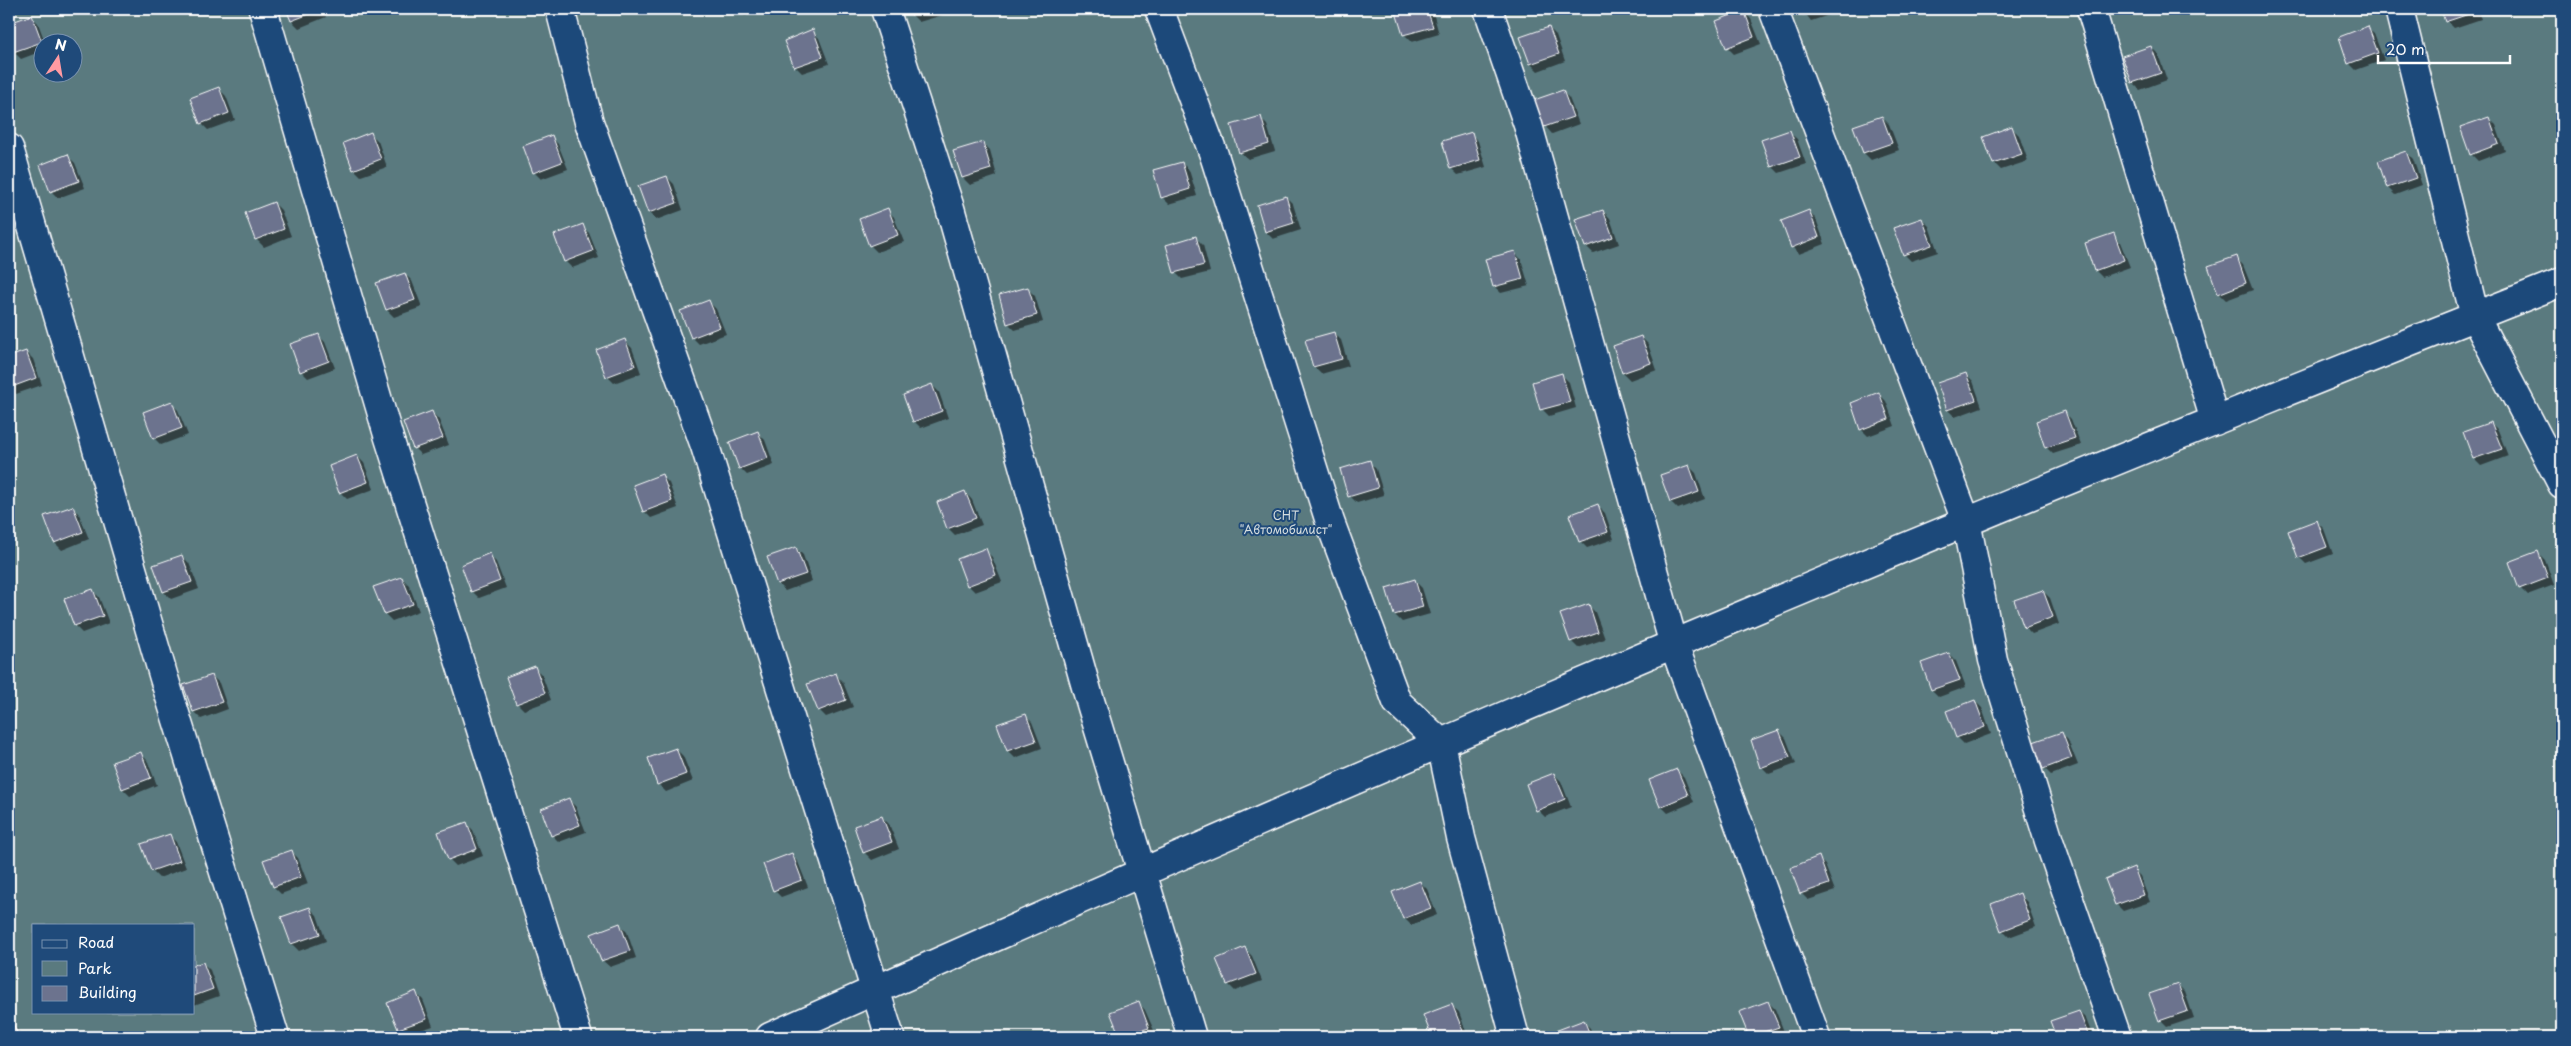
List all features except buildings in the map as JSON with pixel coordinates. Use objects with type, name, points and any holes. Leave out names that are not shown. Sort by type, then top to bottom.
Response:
[{"type":"lane","points":[[264,9],[389,438],[578,1037]]},
{"type":"lane","points":[[560,9],[589,122],[705,446],[890,1037]]},
{"type":"lane","points":[[885,9],[950,208],[1088,694],[1192,1037]]},
{"type":"lane","points":[[1159,9],[1214,156],[1330,522],[1397,702],[1441,743],[1461,838],[1515,1037]]},
{"type":"lane","points":[[1488,9],[1528,125],[1674,645],[1816,1037]]},
{"type":"lane","points":[[1773,9],[1966,521],[1993,660],[2049,841],[2117,1037]]},
{"type":"lane","points":[[2091,9],[2215,421]]},
{"type":"lane","points":[[2399,9],[2475,317],[2562,484]]},
{"type":"lane","points":[[9,148],[164,678],[275,1037]]},
{"type":"lane","points":[[770,1037],[1441,743],[1966,521],[2562,282]]},
{"type":"green space","name":"СНТ \"Автомобилист\"","points":[[9,9],[2562,9],[2562,1037],[9,1037]]}]
